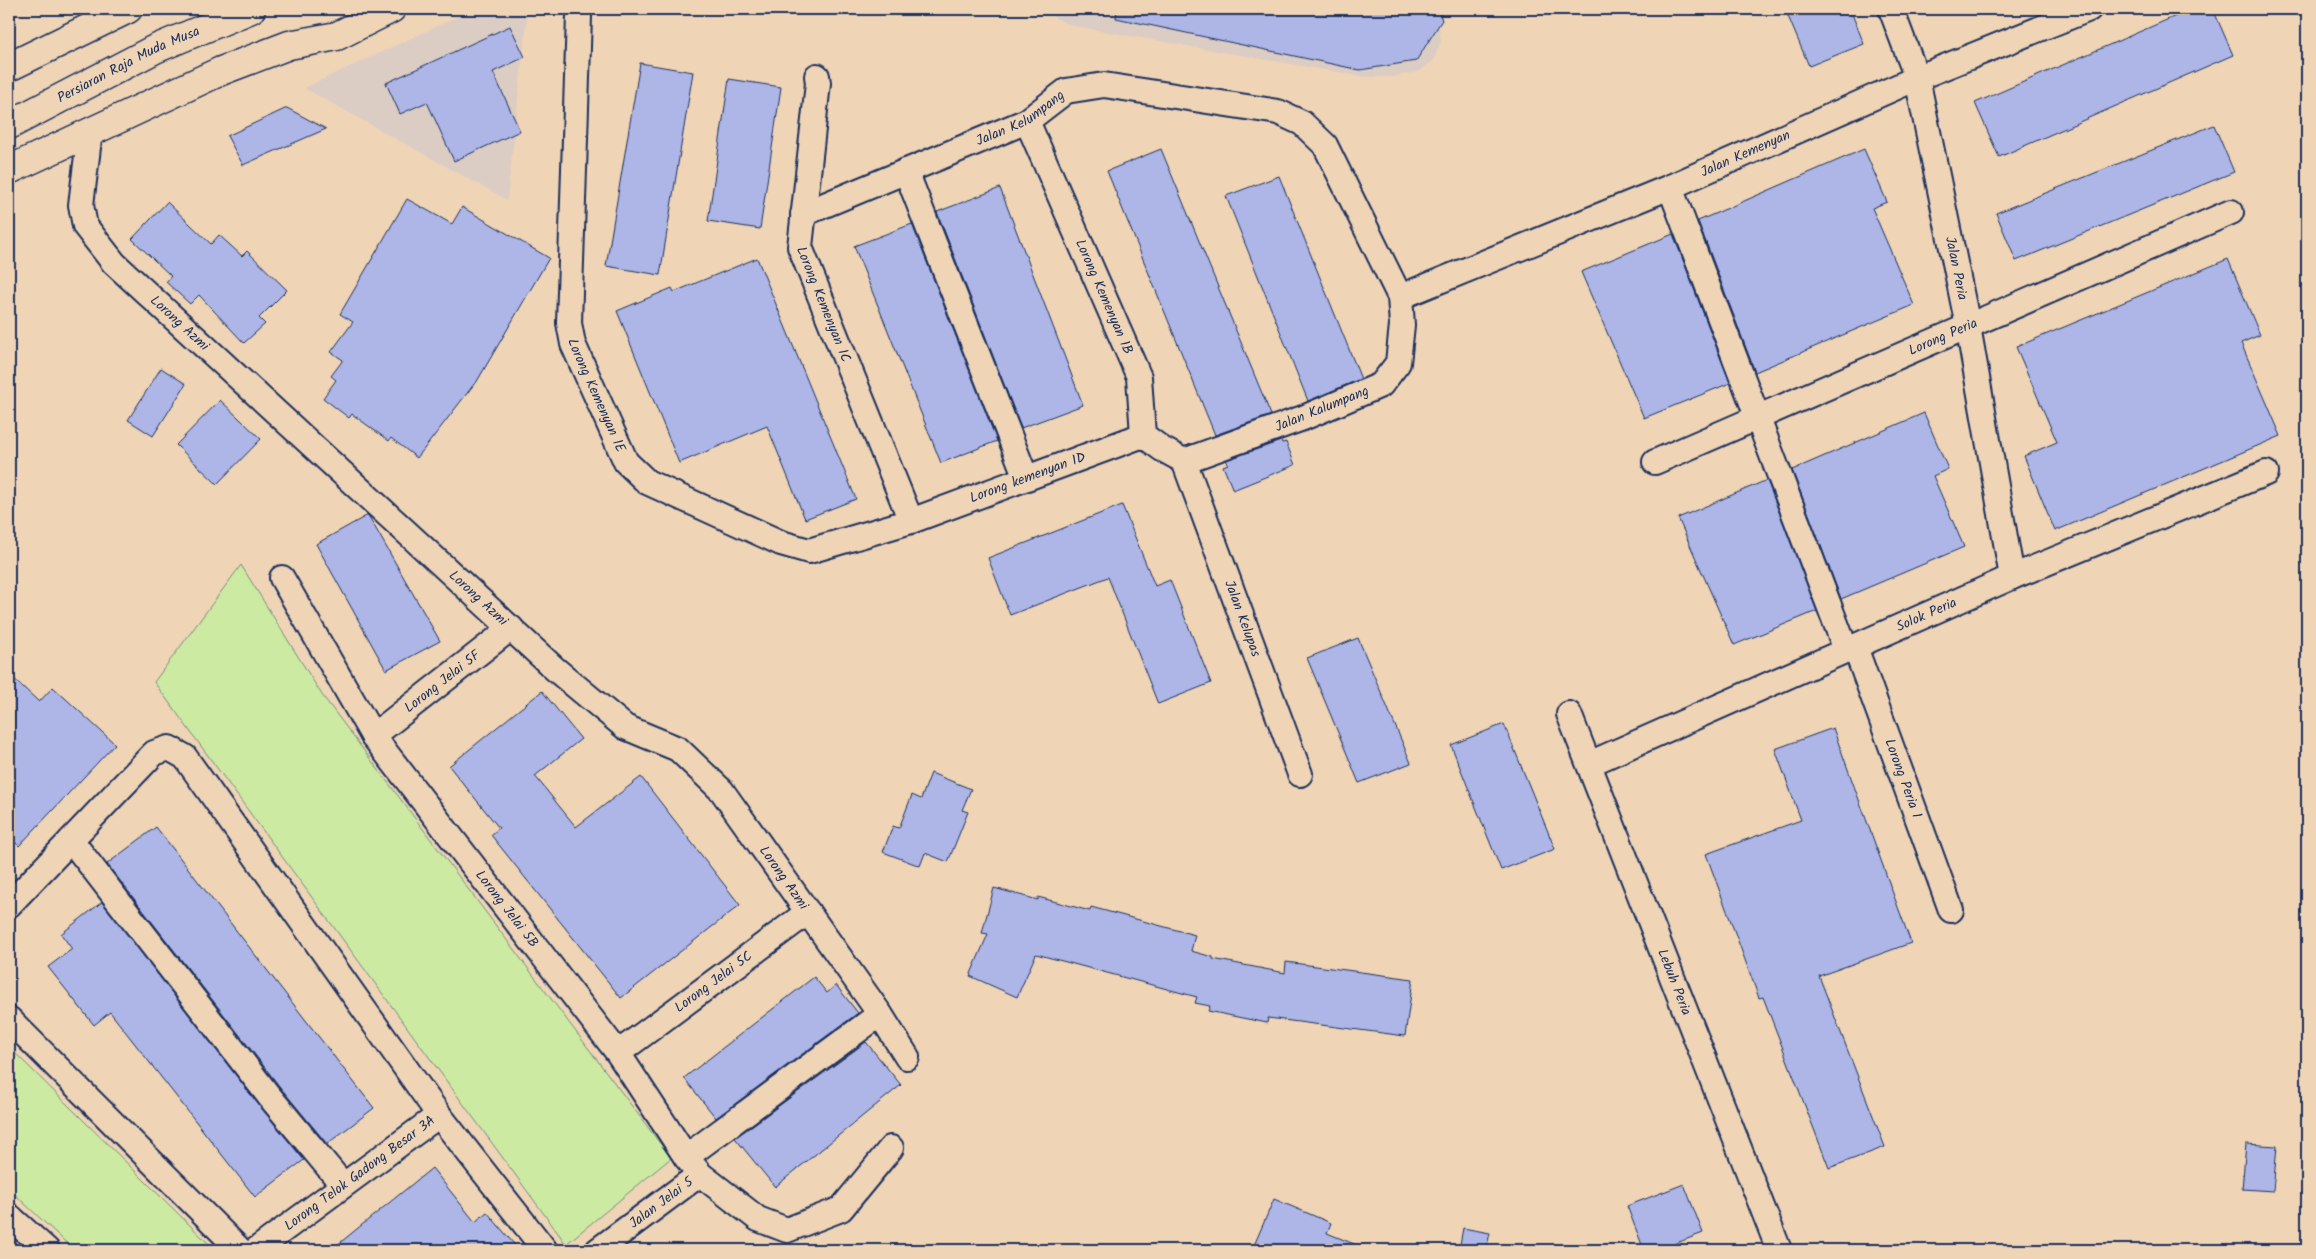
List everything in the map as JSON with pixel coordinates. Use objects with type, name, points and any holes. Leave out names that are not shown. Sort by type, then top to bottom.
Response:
[{"type":"street","points":[[9,67],[128,9]]},
{"type":"street","name":"Persiaran Raja Muda Musa","points":[[9,124],[155,49],[251,9]]},
{"type":"street","points":[[9,170],[221,71],[289,46],[337,36],[392,9]]},
{"type":"street","name":"Jalan Peria","points":[[1892,9],[1917,78],[1968,326],[2012,577]]},
{"type":"street","name":"Jalan Kemenyan","points":[[1400,297],[1670,187],[1917,78],[2089,9]]},
{"type":"street","name":"Lorong Kemenyan 1E","points":[[579,16],[569,323],[572,344],[626,462],[647,482],[781,543],[809,551],[911,521]]},
{"type":"street","name":"Lorong Kemenyan 1C","points":[[817,76],[818,83],[800,247],[911,521]]},
{"type":"street","name":"Jalan Kelumpang","points":[[803,214],[1027,121],[1066,91],[1104,85],[1278,112],[1302,123],[1326,145]]},
{"type":"street","name":"Lorong Kemenyan 1B","points":[[1027,121],[1139,377],[1143,435]]},
{"type":"street","name":"Lorong Azmi","points":[[90,131],[81,205],[85,226],[114,263],[555,669],[625,727],[678,749],[722,791],[880,1014],[907,1057]]},
{"type":"street","name":"Jalan Kalumpang","points":[[1184,461],[1303,418],[1381,385],[1398,362],[1402,325],[1400,297],[1326,145]]},
{"type":"street","points":[[906,171],[1026,478]]},
{"type":"street","name":"Lorong Peria 1","points":[[1670,187],[1757,418],[1850,649],[1951,910]]},
{"type":"street","name":"Lorong Peria","points":[[1654,462],[2231,212]]},
{"type":"street","points":[[1143,435],[1162,449],[1184,461]]},
{"type":"street","name":"Lorong kemenyan 1D","points":[[911,521],[1143,435]]},
{"type":"street","name":"Jalan Kelupas","points":[[1184,461],[1300,774]]},
{"type":"street","name":"Solok Peria","points":[[1589,764],[2012,577],[2266,473]]},
{"type":"street","name":"Lorong Jelai 5B","points":[[282,578],[374,736],[618,1053],[693,1166],[758,1219],[787,1230],[841,1209],[891,1148]]},
{"type":"street","name":"Lorong Jelai 5F","points":[[374,736],[511,628]]},
{"type":"street","name":"Lebuh Peria","points":[[1569,714],[1780,1250]]},
{"type":"street","points":[[9,905],[154,753],[169,748],[185,758],[439,1115],[545,1250]]},
{"type":"street","points":[[71,840],[269,1096],[343,1185]]},
{"type":"street","name":"Lorong Jelai 5C","points":[[618,1053],[808,912]]},
{"type":"street","name":"Jalan Jelai 5","points":[[598,1250],[693,1166],[880,1014]]},
{"type":"street","points":[[9,1019],[240,1250]]},
{"type":"street","name":"Lorong Telok Gadong Besar 3A","points":[[256,1250],[439,1115]]},
{"type":"street","points":[[9,1216],[46,1250]]},
{"type":"shaded area","points":[[474,9],[528,9],[507,200],[304,88]]},
{"type":"shaded area","points":[[1044,9],[1437,9],[1441,41],[1433,61],[1418,72],[1392,77],[1365,77],[1073,26],[1057,19]]},
{"type":"green space","points":[[241,565],[322,695],[671,1158],[566,1244],[154,682]]},
{"type":"green space","points":[[9,1047],[215,1250],[74,1250],[9,1189]]},
{"type":"building","points":[[1117,9],[1438,9],[1442,20],[1416,61],[1360,70],[1116,18]]},
{"type":"building","points":[[1785,9],[1850,9],[1864,44],[1809,66]]},
{"type":"building","points":[[2192,9],[2213,9],[2233,55],[1999,157],[1975,103]]},
{"type":"building","points":[[510,26],[525,57],[493,72],[520,131],[454,161],[427,102],[400,114],[386,83]]},
{"type":"building","points":[[640,63],[693,72],[660,275],[606,266]]},
{"type":"building","points":[[729,79],[781,87],[760,229],[708,221]]},
{"type":"building","points":[[287,108],[326,129],[243,165],[227,136]]},
{"type":"building","points":[[2214,125],[2234,172],[2016,261],[1996,213]]},
{"type":"building","points":[[1161,149],[1271,415],[1215,435],[1107,171]]},
{"type":"building","points":[[1864,149],[1887,202],[1872,208],[1914,305],[1755,372],[1698,221]]},
{"type":"building","points":[[1279,176],[1361,379],[1308,401],[1226,196]]},
{"type":"building","points":[[1000,188],[1083,405],[1021,428],[937,212]]},
{"type":"building","points":[[407,199],[452,224],[462,207],[549,258],[476,383],[417,458],[391,438],[389,441],[352,414],[349,418],[323,398],[336,380],[331,376],[343,360],[331,352],[353,322],[340,314]]},
{"type":"building","points":[[167,202],[211,244],[219,235],[242,256],[247,251],[287,290],[259,318],[265,324],[244,343],[199,295],[190,304],[166,282],[171,276],[132,239]]},
{"type":"building","points":[[912,224],[997,441],[941,463],[854,246]]},
{"type":"building","points":[[1673,234],[1730,383],[1644,418],[1581,272]]},
{"type":"building","points":[[757,258],[856,499],[805,519],[767,426],[679,463],[617,311],[672,288],[674,292]]},
{"type":"building","points":[[2228,259],[2260,335],[2241,343],[2281,436],[2055,531],[2024,456],[2057,442],[2016,347]]},
{"type":"building","points":[[161,368],[186,384],[153,436],[128,420]]},
{"type":"building","points":[[220,400],[261,439],[217,484],[176,445]]},
{"type":"building","points":[[1924,413],[1948,469],[1933,476],[1964,547],[1841,599],[1792,470]]},
{"type":"building","points":[[1281,441],[1282,443],[1286,442],[1295,465],[1233,490],[1223,466],[1228,464],[1226,460]]},
{"type":"building","points":[[1767,480],[1817,611],[1734,645],[1678,518]]},
{"type":"building","points":[[1122,505],[1155,586],[1170,580],[1211,683],[1158,704],[1108,577],[1010,615],[988,558]]},
{"type":"building","points":[[368,515],[440,641],[386,670],[316,544]]},
{"type":"building","points":[[1358,638],[1411,763],[1359,783],[1307,658]]},
{"type":"building","points":[[9,674],[39,702],[53,687],[115,744],[19,846],[9,836]]},
{"type":"building","points":[[542,691],[581,739],[535,776],[576,827],[641,777],[740,905],[621,998],[491,835],[499,828],[449,766]]},
{"type":"building","points":[[1504,724],[1555,849],[1501,870],[1451,745]]},
{"type":"building","points":[[1833,728],[1911,943],[1819,976],[1885,1147],[1829,1168],[1763,997],[1759,998],[1706,854],[1801,820],[1775,749]]},
{"type":"building","points":[[931,773],[971,789],[962,810],[968,812],[948,862],[925,853],[920,866],[883,852],[893,826],[899,828],[912,795],[921,799]]},
{"type":"building","points":[[156,827],[374,1108],[327,1144],[280,1087],[107,864]]},
{"type":"building","points":[[994,888],[1090,911],[1091,907],[1195,935],[1191,951],[1213,957],[1213,959],[1285,973],[1286,962],[1413,979],[1405,1036],[1268,1018],[1267,1023],[1208,1011],[1210,1006],[1195,1003],[1197,997],[1036,954],[1017,997],[970,976],[988,934],[982,933]]},
{"type":"building","points":[[102,902],[258,1104],[304,1160],[255,1197],[110,1012],[94,1025],[48,967],[72,949],[61,934]]},
{"type":"building","points":[[814,977],[827,993],[836,985],[858,1013],[716,1118],[684,1078]]},
{"type":"building","points":[[866,1042],[901,1085],[775,1187],[735,1138]]},
{"type":"building","points":[[2246,1144],[2277,1146],[2273,1191],[2242,1189]]},
{"type":"building","points":[[432,1168],[475,1222],[487,1212],[519,1250],[331,1250]]},
{"type":"building","points":[[1684,1184],[1703,1233],[1658,1250],[1644,1250],[1627,1206]]},
{"type":"building","points":[[1274,1199],[1331,1223],[1327,1233],[1369,1250],[1252,1250]]},
{"type":"building","points":[[1463,1228],[1490,1233],[1486,1250],[1459,1250]]}]
